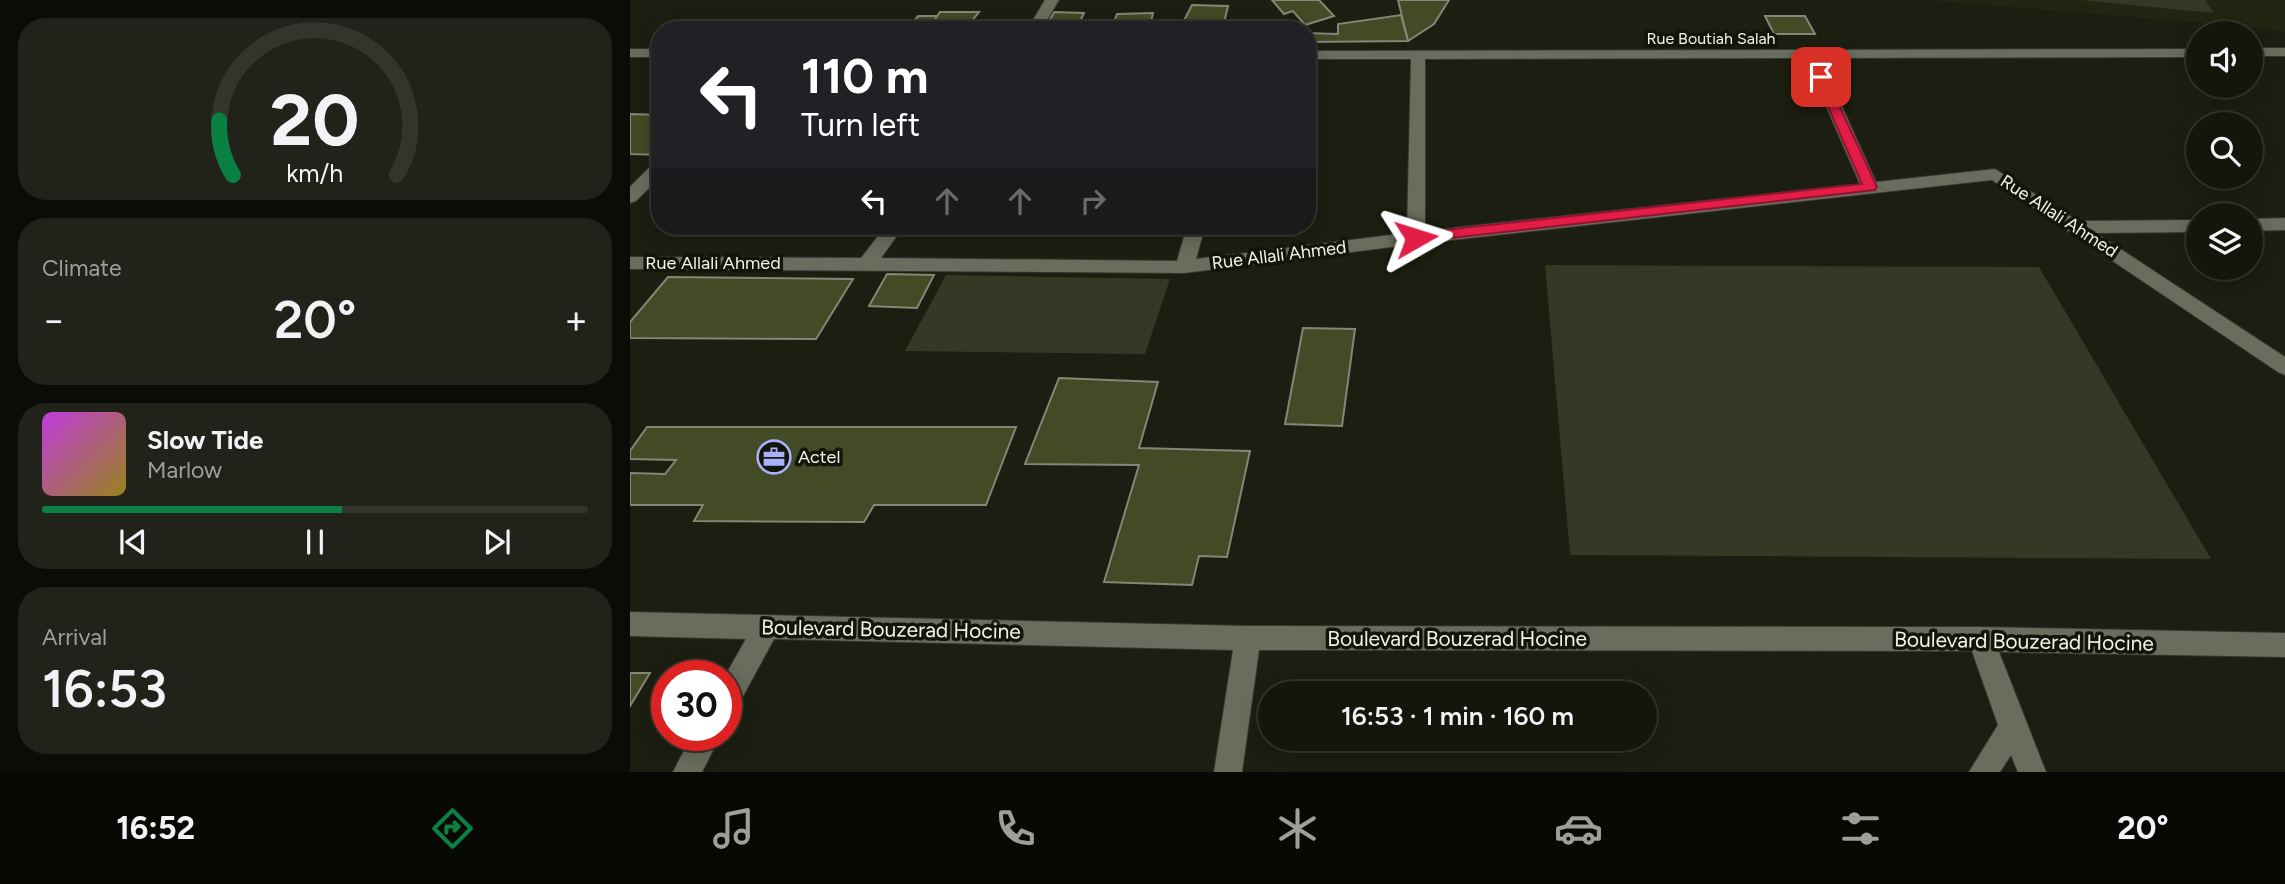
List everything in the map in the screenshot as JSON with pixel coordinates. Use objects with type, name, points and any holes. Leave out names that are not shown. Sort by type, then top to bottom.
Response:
[{"type":"street","points":[[1039,21],[1052,0]]},
{"type":"street","points":[[630,52],[651,53]]},
{"type":"street","points":[[2263,52],[2285,52]]},
{"type":"street","name":"Rue Boutiah Salah","points":[[1316,55],[2186,53]]},
{"type":"street","points":[[1811,55],[1870,187]]},
{"type":"street","points":[[1416,238],[1418,56]]},
{"type":"street","name":"Rue Allali Ahmed","points":[[630,263],[1184,267],[1416,238],[1995,174],[2285,367]]},
{"type":"street","points":[[630,197],[651,176]]},
{"type":"street","points":[[2263,225],[2285,225]]},
{"type":"street","points":[[2076,227],[2186,226]]},
{"type":"street","points":[[867,264],[888,235]]},
{"type":"street","points":[[1184,267],[1193,235]]},
{"type":"street","name":"Boulevard Bouzerad Hocine","points":[[630,624],[1248,638],[1981,639],[2285,645]]},
{"type":"street","points":[[742,671],[767,626]]},
{"type":"street","points":[[1228,772],[1248,638]]},
{"type":"street","points":[[1981,639],[2032,772]]},
{"type":"street","points":[[1983,772],[2013,727]]},
{"type":"street","points":[[687,772],[698,751]]},
{"type":"shaded area","points":[[1925,0],[2285,0],[2285,32],[2263,29],[2263,21],[2186,22]]},
{"type":"shaded area","points":[[2080,0],[2205,0],[2214,13]]},
{"type":"shaded area","points":[[1545,265],[2039,267],[2211,559],[1570,555]]},
{"type":"shaded area","points":[[946,275],[1170,279],[1145,354],[905,351]]},
{"type":"building","points":[[1272,0],[1319,0],[1334,16],[1316,22],[1302,21],[1293,11],[1284,14]]},
{"type":"building","points":[[1398,0],[1449,0],[1434,24],[1408,41]]},
{"type":"building","points":[[1192,5],[1228,6],[1224,21],[1184,21]]},
{"type":"building","points":[[940,12],[979,12],[972,21],[934,21]]},
{"type":"building","points":[[1054,12],[1084,13],[1080,21],[1049,21]]},
{"type":"building","points":[[1153,13],[1151,21],[1114,21],[1117,14]]},
{"type":"building","points":[[1401,15],[1408,41],[1316,42],[1316,33],[1338,34],[1338,24]]},
{"type":"building","points":[[918,16],[937,16],[934,21],[914,21]]},
{"type":"building","points":[[1765,16],[1805,16],[1815,34],[1774,34]]},
{"type":"building","points":[[630,114],[651,115],[651,155],[630,154]]},
{"type":"building","points":[[887,274],[934,275],[917,308],[869,306]]},
{"type":"building","points":[[668,277],[853,279],[816,339],[630,338],[630,322]]},
{"type":"building","points":[[1303,328],[1355,329],[1342,426],[1285,424]]},
{"type":"building","points":[[1059,378],[1158,382],[1139,448],[1250,451],[1227,557],[1199,556],[1192,585],[1104,582],[1139,465],[1025,464]]},
{"type":"building","points":[[647,427],[1016,427],[986,505],[874,505],[864,522],[694,521],[703,505],[630,505],[630,473],[665,474],[676,460],[630,459],[630,451]]},
{"type":"building","points":[[630,673],[650,673],[630,706]]},
{"type":"place","name":"Actel","points":[[774,457]]},
{"type":"route","points":[[1416,238],[1870,187],[1821,77]]}]
